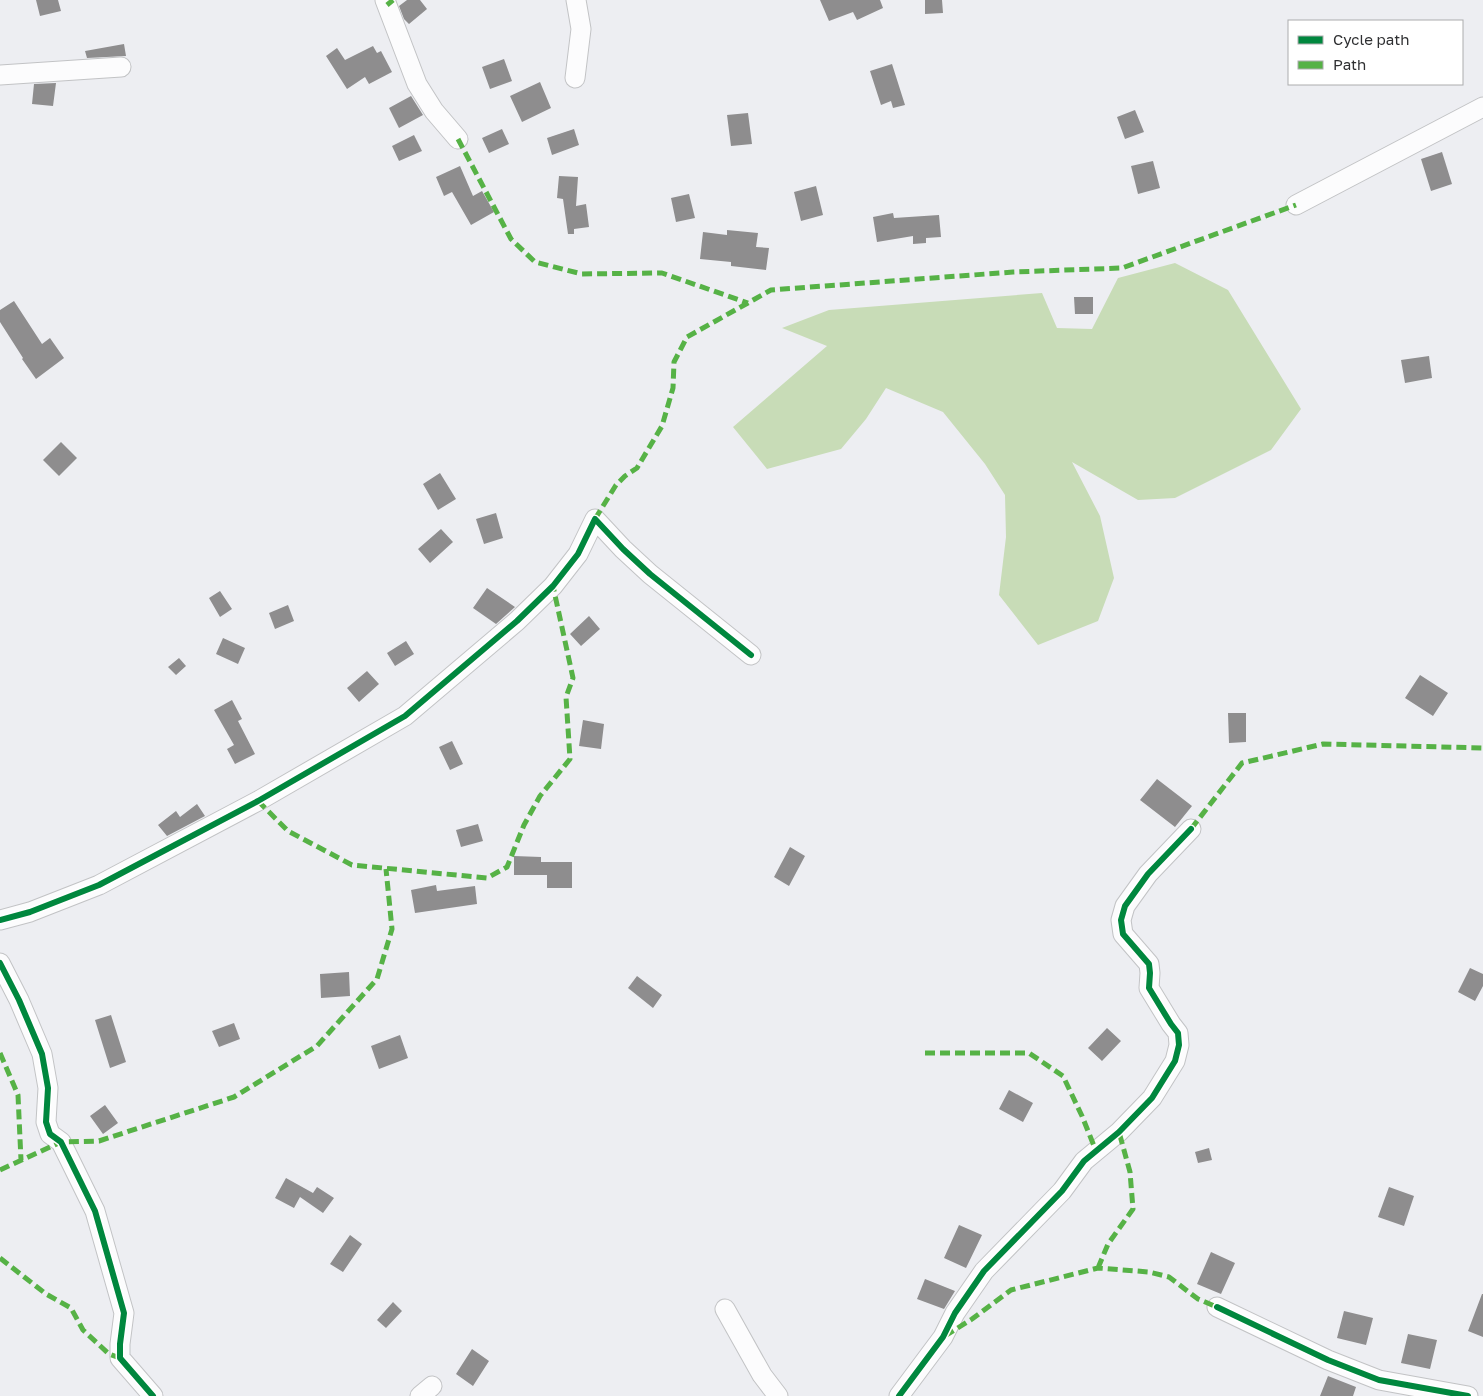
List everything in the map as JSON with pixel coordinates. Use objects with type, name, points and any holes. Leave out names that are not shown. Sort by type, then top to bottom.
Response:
[{"type":"street","points":[[385,0],[418,84],[434,111],[458,139]]},
{"type":"street","points":[[575,78],[581,29],[576,0]]},
{"type":"street","points":[[0,75],[122,67]]},
{"type":"street","points":[[1296,206],[1483,107]]},
{"type":"street","points":[[0,920],[30,912],[99,885],[258,801],[406,716],[517,621],[553,586],[578,554],[596,519],[623,549],[650,574],[751,655]]},
{"type":"street","points":[[900,1396],[943,1337],[955,1313],[984,1271],[1062,1191],[1084,1161],[1119,1132],[1152,1098],[1175,1061],[1179,1045],[1178,1033],[1149,988],[1149,964],[1123,934],[1121,920],[1125,906],[1148,874],[1191,829]]},
{"type":"street","points":[[0,963],[19,1000],[42,1054],[48,1088],[46,1122],[50,1134],[61,1142],[95,1211],[124,1313],[120,1358],[153,1396]]},
{"type":"street","points":[[1217,1307],[1328,1360],[1380,1380],[1468,1396]]},
{"type":"street","points":[[725,1309],[762,1375],[778,1396]]},
{"type":"green space","points":[[1175,263],[1228,290],[1301,409],[1271,450],[1175,498],[1138,500],[1072,462],[1100,516],[1114,578],[1098,621],[1038,645],[999,595],[1006,537],[1005,495],[985,464],[943,412],[886,388],[866,419],[841,449],[767,469],[733,427],[827,346],[782,328],[829,310],[1042,293],[1057,328],[1092,329],[1118,278]]},
{"type":"building","points":[[36,0],[58,0],[61,11],[40,16]]},
{"type":"building","points":[[407,0],[420,0],[427,9],[409,24],[404,19],[399,6]]},
{"type":"building","points":[[820,0],[880,0],[883,8],[857,20],[853,12],[829,21]]},
{"type":"building","points":[[925,0],[942,0],[943,13],[925,14]]},
{"type":"building","points":[[124,44],[126,56],[87,58],[85,51]]},
{"type":"building","points":[[373,46],[377,53],[381,51],[392,72],[369,84],[365,77],[347,89],[326,56],[337,48],[345,60]]},
{"type":"building","points":[[504,59],[512,81],[490,89],[482,67]]},
{"type":"building","points":[[892,64],[905,105],[893,108],[891,101],[881,105],[870,71]]},
{"type":"building","points":[[540,82],[551,108],[522,122],[510,96]]},
{"type":"building","points":[[56,83],[53,106],[32,104],[34,84]]},
{"type":"building","points":[[411,96],[423,115],[399,128],[389,108]]},
{"type":"building","points":[[1135,110],[1144,132],[1125,139],[1117,117]]},
{"type":"building","points":[[748,113],[752,144],[731,146],[727,115]]},
{"type":"building","points":[[502,129],[509,144],[489,153],[482,138]]},
{"type":"building","points":[[574,129],[579,145],[552,155],[547,138]]},
{"type":"building","points":[[414,135],[422,151],[399,161],[392,146]]},
{"type":"building","points":[[1442,152],[1452,184],[1431,191],[1421,159]]},
{"type":"building","points":[[1153,161],[1160,188],[1138,194],[1131,166]]},
{"type":"building","points":[[460,166],[473,196],[482,191],[494,212],[471,225],[452,192],[444,196],[436,177]]},
{"type":"building","points":[[559,176],[578,177],[576,206],[586,204],[589,227],[574,229],[574,234],[568,234],[563,199],[557,198]]},
{"type":"building","points":[[816,186],[823,215],[801,221],[794,192]]},
{"type":"building","points":[[689,194],[695,218],[676,222],[671,198]]},
{"type":"building","points":[[893,213],[894,218],[939,215],[941,237],[926,238],[926,243],[913,244],[913,236],[877,242],[873,217]]},
{"type":"building","points":[[727,230],[758,233],[756,247],[769,248],[766,270],[731,266],[731,262],[700,259],[703,232],[727,235]]},
{"type":"building","points":[[1074,297],[1093,297],[1093,314],[1075,314]]},
{"type":"building","points":[[14,301],[42,344],[50,338],[64,358],[36,379],[0,322],[0,310]]},
{"type":"building","points":[[1429,356],[1432,378],[1405,383],[1401,360]]},
{"type":"building","points":[[61,442],[77,458],[59,476],[43,460]]},
{"type":"building","points":[[440,473],[456,499],[438,510],[423,484]]},
{"type":"building","points":[[496,513],[503,538],[484,544],[476,519]]},
{"type":"building","points":[[441,529],[453,542],[430,563],[418,549]]},
{"type":"building","points":[[487,588],[515,607],[496,624],[473,608]]},
{"type":"building","points":[[220,591],[232,609],[220,617],[209,598]]},
{"type":"building","points":[[288,605],[294,621],[275,629],[269,613]]},
{"type":"building","points":[[589,616],[600,629],[581,646],[570,634]]},
{"type":"building","points":[[223,638],[245,648],[238,664],[216,654]]},
{"type":"building","points":[[406,641],[414,654],[395,666],[387,653]]},
{"type":"building","points":[[179,658],[186,666],[176,675],[168,667]]},
{"type":"building","points":[[367,671],[379,684],[359,702],[347,688]]},
{"type":"building","points":[[1420,675],[1448,693],[1433,716],[1405,698]]},
{"type":"building","points":[[232,700],[242,719],[238,721],[255,754],[235,764],[227,749],[234,745],[214,710]]},
{"type":"building","points":[[1228,713],[1246,713],[1246,742],[1229,743]]},
{"type":"building","points":[[583,720],[604,724],[601,749],[579,746]]},
{"type":"building","points":[[452,741],[463,764],[450,770],[439,747]]},
{"type":"building","points":[[1157,779],[1192,806],[1175,827],[1140,800]]},
{"type":"building","points":[[197,804],[205,816],[167,836],[158,825],[176,811],[180,817]]},
{"type":"building","points":[[478,824],[483,841],[461,847],[456,830]]},
{"type":"building","points":[[790,847],[805,856],[789,886],[774,877]]},
{"type":"building","points":[[514,856],[541,857],[541,862],[572,862],[572,888],[547,888],[547,875],[514,875]]},
{"type":"building","points":[[436,885],[437,891],[475,886],[477,904],[415,913],[411,890]]},
{"type":"building","points":[[1470,968],[1483,974],[1483,986],[1475,1001],[1458,992]]},
{"type":"building","points":[[349,972],[350,996],[321,998],[320,974]]},
{"type":"building","points":[[637,976],[662,995],[653,1008],[628,988]]},
{"type":"building","points":[[111,1015],[126,1062],[110,1068],[95,1020]]},
{"type":"building","points":[[234,1023],[240,1039],[219,1047],[212,1031]]},
{"type":"building","points":[[1107,1028],[1121,1041],[1102,1061],[1088,1048]]},
{"type":"building","points":[[400,1035],[408,1058],[379,1069],[371,1046]]},
{"type":"building","points":[[1009,1090],[1033,1103],[1023,1122],[999,1109]]},
{"type":"building","points":[[105,1105],[118,1123],[103,1134],[90,1116]]},
{"type":"building","points":[[1209,1148],[1212,1160],[1198,1163],[1195,1152]]},
{"type":"building","points":[[286,1178],[313,1193],[317,1187],[334,1198],[323,1213],[300,1197],[294,1208],[275,1198]]},
{"type":"building","points":[[1389,1187],[1414,1196],[1404,1226],[1378,1217]]},
{"type":"building","points":[[959,1225],[982,1235],[966,1268],[944,1258]]},
{"type":"building","points":[[350,1235],[362,1244],[343,1272],[330,1264]]},
{"type":"building","points":[[1211,1252],[1235,1263],[1221,1294],[1197,1284]]},
{"type":"building","points":[[925,1279],[955,1291],[944,1309],[917,1299]]},
{"type":"building","points":[[1483,1294],[1483,1337],[1468,1331]]},
{"type":"building","points":[[393,1302],[402,1311],[386,1328],[377,1320]]},
{"type":"building","points":[[1344,1311],[1373,1318],[1366,1345],[1337,1338]]},
{"type":"building","points":[[1408,1334],[1437,1340],[1430,1369],[1401,1363]]},
{"type":"building","points":[[472,1349],[489,1361],[473,1386],[456,1374]]},
{"type":"building","points":[[1328,1376],[1356,1387],[1353,1396],[1320,1396]]},
{"type":"marked path","points":[[387,5],[393,0]]},
{"type":"marked path","points":[[458,139],[511,239],[535,262],[582,274],[662,273],[748,303]]},
{"type":"marked path","points":[[595,519],[616,485],[637,468],[662,426],[673,388],[674,362],[687,337],[771,290],[1013,272],[1122,268],[1296,205]]},
{"type":"marked path","points":[[258,801],[288,831],[352,865],[487,878],[507,867],[524,825],[540,796],[570,759],[566,697],[573,678],[553,586]]},
{"type":"marked path","points":[[1191,829],[1242,763],[1323,744],[1483,748]]},
{"type":"marked path","points":[[0,1170],[61,1142],[99,1141],[234,1097],[317,1046],[377,979],[392,929],[386,869]]},
{"type":"marked path","points":[[0,1053],[18,1095],[21,1160]]},
{"type":"marked path","points":[[925,1053],[1029,1053],[1063,1076],[1096,1151]]},
{"type":"marked path","points":[[1098,1268],[1108,1244],[1133,1209],[1130,1172],[1119,1132]]},
{"type":"marked path","points":[[0,1258],[46,1294],[71,1308],[83,1330],[109,1354],[120,1358]]},
{"type":"marked path","points":[[945,1336],[1011,1290],[1098,1268],[1149,1272],[1169,1277],[1198,1299],[1217,1307]]},
{"type":"cycle path","points":[[0,920],[30,912],[99,885],[258,801],[405,716],[517,621],[553,586],[578,554],[595,519],[650,574],[751,655]]},
{"type":"cycle path","points":[[899,1396],[943,1337],[955,1313],[984,1271],[1062,1191],[1084,1161],[1119,1132],[1152,1098],[1175,1061],[1179,1045],[1178,1033],[1149,988],[1149,964],[1123,934],[1121,920],[1125,906],[1148,874],[1191,829]]},
{"type":"cycle path","points":[[0,963],[19,1000],[42,1054],[48,1088],[46,1122],[50,1134],[61,1142],[95,1211],[124,1313],[120,1358],[153,1396]]},
{"type":"cycle path","points":[[1217,1307],[1328,1360],[1379,1380],[1468,1396]]}]
